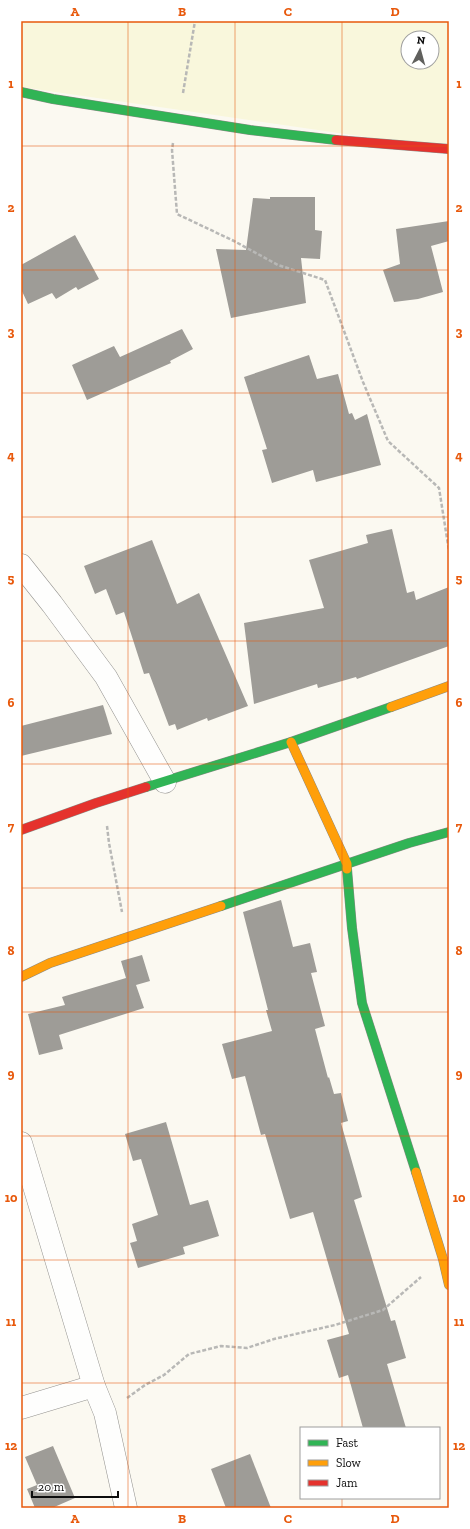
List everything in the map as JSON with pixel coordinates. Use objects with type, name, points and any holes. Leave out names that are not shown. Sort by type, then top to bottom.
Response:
[{"type":"street","points":[[21,92],[53,99],[250,130],[352,142],[449,149]]},
{"type":"street","points":[[21,565],[106,677],[165,782]]},
{"type":"street","points":[[21,830],[96,803],[291,742],[449,686]]},
{"type":"street","points":[[291,742],[347,864],[352,928],[362,1003],[443,1248],[449,1285]]},
{"type":"street","points":[[21,977],[50,962],[127,938],[408,843],[449,832]]},
{"type":"street","points":[[21,1143],[94,1386],[105,1413],[126,1508]]},
{"type":"street","points":[[21,1408],[94,1386]]},
{"type":"path","points":[[195,21],[172,150],[177,214],[234,241],[278,265],[325,280],[363,382],[388,441],[439,488],[449,551]]},
{"type":"path","points":[[96,803],[107,822],[109,843],[127,938]]},
{"type":"path","points":[[105,1413],[145,1385],[164,1375],[189,1354],[221,1346],[247,1348],[274,1339],[335,1325],[382,1310],[443,1248]]},
{"type":"shaded area","points":[[21,21],[449,21],[449,149],[21,87]]},
{"type":"building","points":[[270,197],[315,197],[315,230],[322,231],[320,259],[301,258],[306,303],[231,318],[216,249],[246,250],[253,198],[270,199]]},
{"type":"building","points":[[449,221],[449,241],[431,246],[443,292],[418,299],[394,302],[383,270],[400,264],[396,229]]},
{"type":"building","points":[[75,235],[99,279],[78,290],[76,287],[56,299],[52,293],[28,304],[21,289],[21,265]]},
{"type":"building","points":[[182,329],[193,349],[170,361],[171,363],[87,400],[72,365],[114,346],[120,357]]},
{"type":"building","points":[[309,355],[317,379],[338,374],[349,414],[352,413],[355,420],[367,414],[381,465],[316,482],[313,470],[272,483],[262,450],[267,449],[244,377]]},
{"type":"building","points":[[392,529],[407,593],[414,591],[416,600],[449,587],[449,646],[357,679],[356,677],[318,688],[317,684],[254,704],[244,623],[324,608],[309,560],[368,543],[366,535]]},
{"type":"building","points":[[152,540],[177,604],[199,593],[248,706],[208,721],[207,718],[177,730],[175,724],[169,726],[149,673],[144,674],[124,612],[116,615],[106,589],[95,594],[84,566]]},
{"type":"building","points":[[103,705],[112,734],[21,756],[21,726]]},
{"type":"building","points":[[281,900],[293,947],[310,943],[317,972],[311,973],[325,1026],[315,1029],[328,1078],[329,1077],[334,1094],[341,1093],[348,1121],[341,1123],[362,1197],[354,1200],[391,1321],[395,1320],[406,1358],[387,1364],[406,1427],[363,1427],[348,1375],[339,1378],[327,1340],[349,1334],[313,1212],[290,1219],[265,1134],[261,1135],[245,1076],[232,1079],[222,1044],[272,1031],[243,912]]},
{"type":"building","points":[[142,955],[150,981],[136,985],[144,1008],[59,1035],[63,1049],[39,1055],[28,1014],[65,1005],[62,997],[126,978],[121,961]]},
{"type":"building","points":[[166,1122],[190,1205],[208,1200],[219,1236],[183,1247],[185,1254],[138,1268],[130,1243],[137,1241],[132,1224],[158,1215],[141,1159],[133,1161],[125,1134]]},
{"type":"building","points":[[53,1446],[75,1498],[52,1508],[35,1508],[27,1489],[37,1485],[25,1457]]},
{"type":"building","points":[[250,1454],[271,1508],[226,1508],[211,1469]]},
{"type":"traffic: fast","points":[[21,92],[53,99],[250,130],[336,140]]},
{"type":"traffic: fast","points":[[146,787],[291,742],[391,707]]},
{"type":"traffic: fast","points":[[221,906],[409,843],[449,832]]},
{"type":"traffic: fast","points":[[347,869],[352,928],[362,1003],[416,1172]]},
{"type":"traffic: slow","points":[[391,707],[449,686]]},
{"type":"traffic: slow","points":[[291,742],[347,864],[347,869]]},
{"type":"traffic: slow","points":[[21,977],[50,963],[221,906]]},
{"type":"traffic: slow","points":[[416,1172],[443,1259],[449,1285]]},
{"type":"traffic: jam","points":[[336,140],[449,149]]},
{"type":"traffic: jam","points":[[21,830],[146,787]]}]
